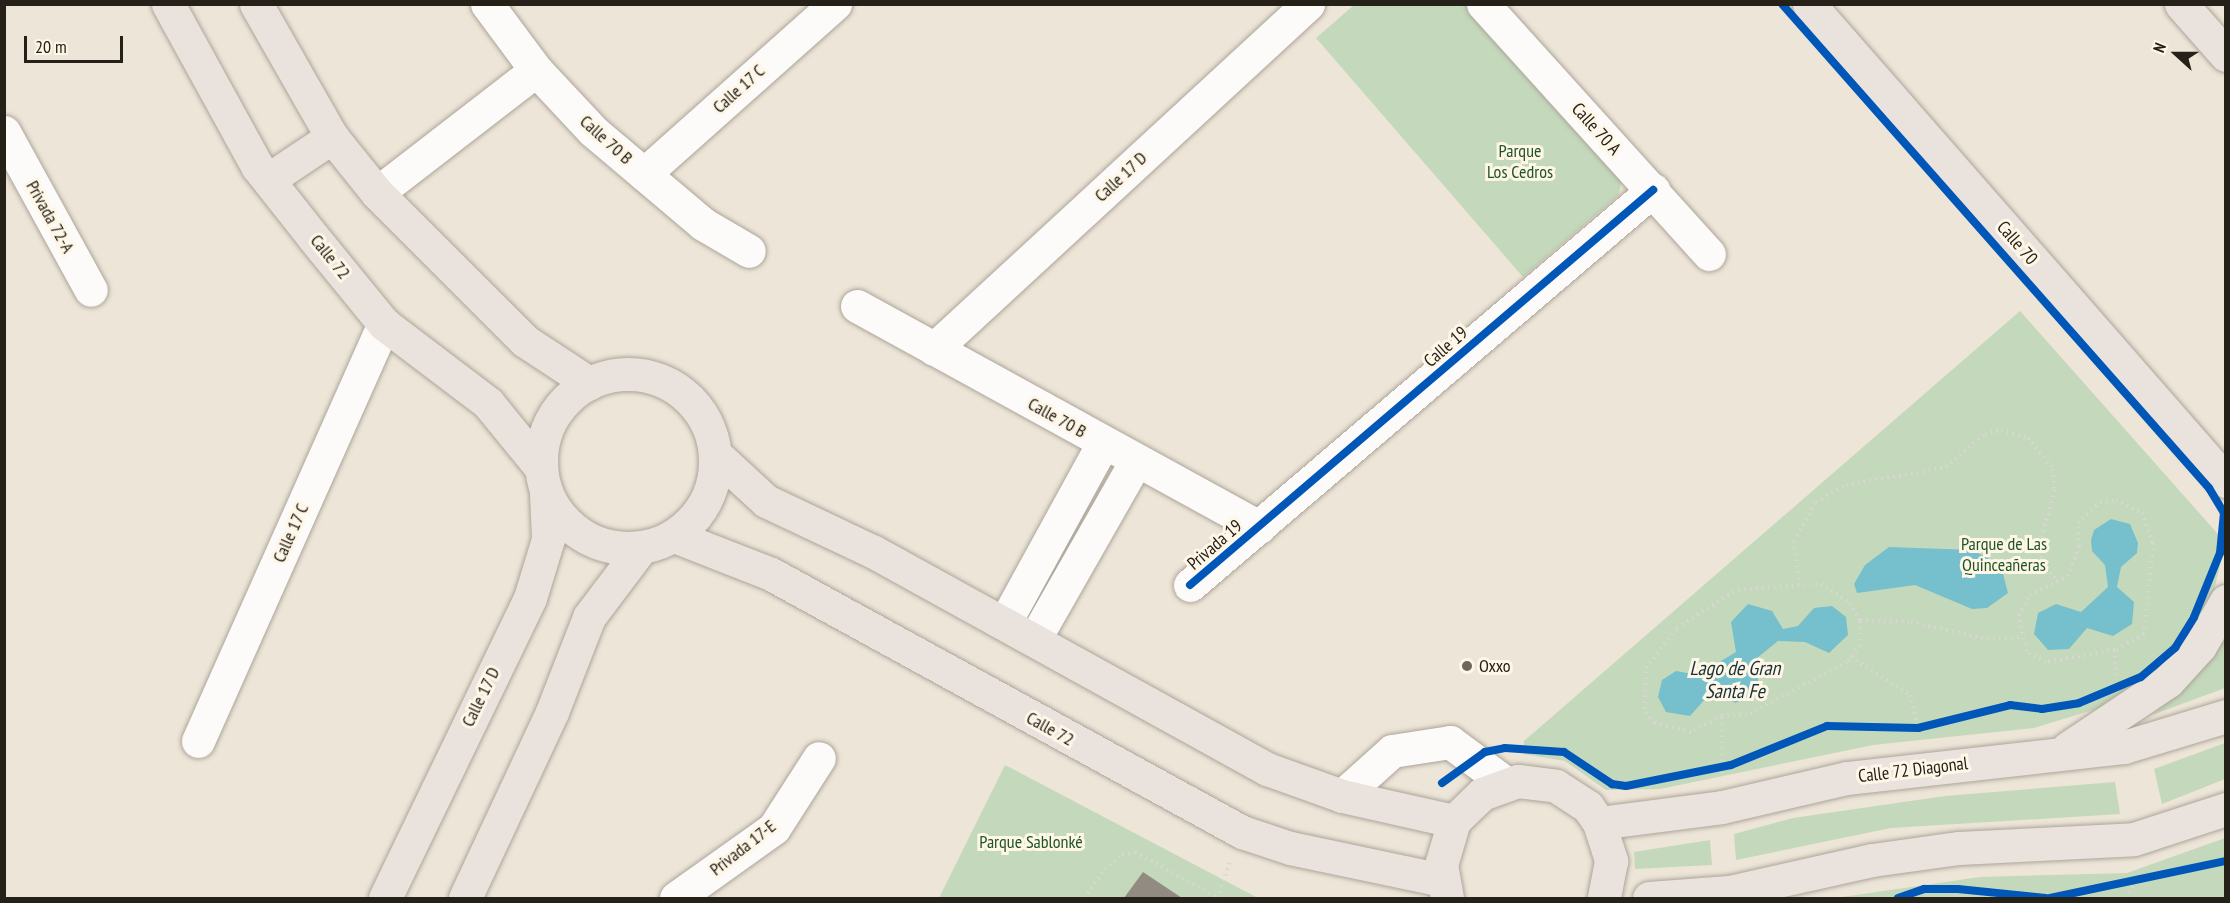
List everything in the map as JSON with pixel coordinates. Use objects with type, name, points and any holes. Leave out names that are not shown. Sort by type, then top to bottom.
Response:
[{"type":"main road","name":"Calle 72","points":[[168,4],[269,179],[384,324],[488,403],[543,478]]},
{"type":"main road","points":[[256,4],[332,137],[377,193],[525,341],[589,383]]},
{"type":"main road","name":"Calle 70","points":[[1809,4],[2226,481]]},
{"type":"main road","points":[[2181,4],[2226,55]]},
{"type":"main road","points":[[269,179],[332,137]]},
{"type":"main road","points":[[631,374],[672,385],[703,414],[716,455],[707,500],[674,536],[641,548],[601,545],[582,536],[566,523],[543,478],[542,447],[558,410],[589,383],[631,374]]},
{"type":"main road","points":[[716,455],[766,501],[1035,638],[1268,769],[1342,796],[1454,821]]},
{"type":"main road","name":"Calle 17 D","points":[[385,898],[530,598],[548,538],[543,478]]},
{"type":"main road","name":"Calle 72","points":[[674,536],[771,574],[1242,832],[1444,889]]},
{"type":"main road","points":[[465,898],[552,712],[589,617],[641,548]]},
{"type":"main road","points":[[2055,755],[2168,681],[2200,646],[2226,601]]},
{"type":"main road","name":"Calle 72 Diagonal","points":[[1599,823],[1722,807],[1847,778],[2124,747],[2226,716]]},
{"type":"main road","points":[[1444,889],[1443,849],[1454,821],[1482,794],[1508,784],[1556,786],[1588,807],[1599,823],[1611,861],[1604,898]]},
{"type":"main road","points":[[1649,898],[1729,892],[1959,848],[2134,839],[2226,809]]},
{"type":"street","name":"Calle 70 B","points":[[487,4],[536,70],[593,131],[703,224],[749,251]]},
{"type":"street","name":"Calle 17 C","points":[[644,174],[835,4]]},
{"type":"street","name":"Calle 17 D","points":[[934,349],[1308,4]]},
{"type":"street","name":"Calle 70 A","points":[[1483,4],[1709,254]]},
{"type":"street","points":[[377,193],[536,70]]},
{"type":"street","name":"Privada 72-A","points":[[6,140],[91,290]]},
{"type":"street","name":"Calle 19","points":[[1259,527],[1653,190]]},
{"type":"street","name":"Calle 70 B","points":[[857,306],[1259,527]]},
{"type":"street","name":"Calle 17 C","points":[[198,741],[384,324]]},
{"type":"street","points":[[1005,622],[1103,443]]},
{"type":"street","points":[[1035,638],[1136,461]]},
{"type":"street","name":"Privada 19","points":[[1190,585],[1259,527]]},
{"type":"street","points":[[1342,796],[1392,751],[1450,742],[1508,784]]},
{"type":"street","name":"Privada 17-E","points":[[676,898],[774,828],[819,758]]},
{"type":"path","points":[[1799,585],[1794,541],[1816,502],[1846,485],[1946,467],[1985,434],[2001,430],[2028,438],[2053,469],[2055,490],[2037,552],[2059,585]]},
{"type":"path","points":[[2100,502],[2129,503],[2142,513],[2153,543],[2149,616],[2144,634],[2115,650],[2046,662],[2026,651],[2019,637],[2019,615],[2030,595],[2059,585],[2073,566],[2078,523],[2100,502]]},
{"type":"path","points":[[1821,584],[1850,603],[1860,621],[1860,645],[1851,657],[1747,715],[1722,716],[1691,732],[1654,723],[1645,709],[1646,668],[1677,628],[1738,589],[1799,585],[1821,584]]},
{"type":"path","points":[[1860,621],[1911,622],[1987,639],[2019,637]]},
{"type":"path","points":[[2115,650],[2116,680]]},
{"type":"path","points":[[1851,657],[1910,695],[1918,728]]},
{"type":"path","points":[[1722,716],[1727,766],[1722,807]]},
{"type":"path","points":[[1909,728],[1928,725]]},
{"type":"path","points":[[1712,769],[1727,766]]},
{"type":"path","points":[[1084,898],[1105,869],[1122,854],[1135,852],[1217,898],[1232,856]]},
{"type":"path","points":[[2119,881],[2150,876]]},
{"type":"path","points":[[2126,898],[2138,877]]},
{"type":"green space","name":"Parque Los Cedros","points":[[1354,5],[1477,5],[1623,170],[1619,195],[1523,277],[1316,38]]},
{"type":"green space","name":"Parque de Las Quinceañeras","points":[[2020,311],[2225,542],[2212,600],[2161,669],[2106,706],[2034,728],[1873,745],[1660,789],[1606,790],[1565,761],[1524,754],[1524,741]]},
{"type":"green space","points":[[2225,633],[2225,688],[2152,715],[2199,673]]},
{"type":"green space","points":[[2225,743],[2225,779],[2162,804],[2154,769]]},
{"type":"green space","name":"Parque Sablonké","points":[[1005,765],[1258,898],[939,898]]},
{"type":"green space","points":[[2115,782],[2120,814],[1891,828],[1736,860],[1734,834],[1793,818],[1945,796]]},
{"type":"green space","points":[[2225,838],[2225,898],[1835,898],[1980,877],[2127,873]]},
{"type":"green space","points":[[1710,840],[1712,865],[1635,869],[1634,852]]},
{"type":"water","points":[[2111,519],[2130,524],[2138,543],[2137,553],[2121,567],[2117,587],[2134,602],[2132,624],[2113,636],[2087,628],[2069,649],[2048,650],[2034,634],[2038,613],[2056,604],[2081,612],[2108,587],[2105,565],[2092,551],[2091,540],[2094,530]]},
{"type":"water","points":[[1889,547],[1973,550],[2001,566],[2008,593],[1987,608],[1972,609],[1915,585],[1857,593],[1854,584],[1865,565]]},
{"type":"water","name":"Lago de Gran Santa Fe","points":[[1748,604],[1772,611],[1783,629],[1798,626],[1814,608],[1832,606],[1846,617],[1848,635],[1829,653],[1805,642],[1778,641],[1757,658],[1758,682],[1750,697],[1735,703],[1713,690],[1690,716],[1666,712],[1658,697],[1662,680],[1676,671],[1709,677],[1716,664],[1736,652],[1731,622]]},
{"type":"building","points":[[1143,872],[1182,898],[1124,898]]},
{"type":"cycle path","points":[[1442,783],[1485,752],[1505,748],[1564,752],[1612,784],[1626,786],[1731,765],[1827,726],[1918,728],[2010,705],[2042,709],[2079,703],[2141,677],[2175,648],[2194,617],[2220,553],[2224,513],[2209,488],[1782,4]]},
{"type":"cycle path","points":[[1190,585],[1653,190]]},
{"type":"cycle path","points":[[2050,898],[2226,861]]},
{"type":"cycle path","points":[[1898,898],[1924,889],[1958,889],[2046,898]]},
{"type":"place","name":"Oxxo","points":[[1467,666]]}]
